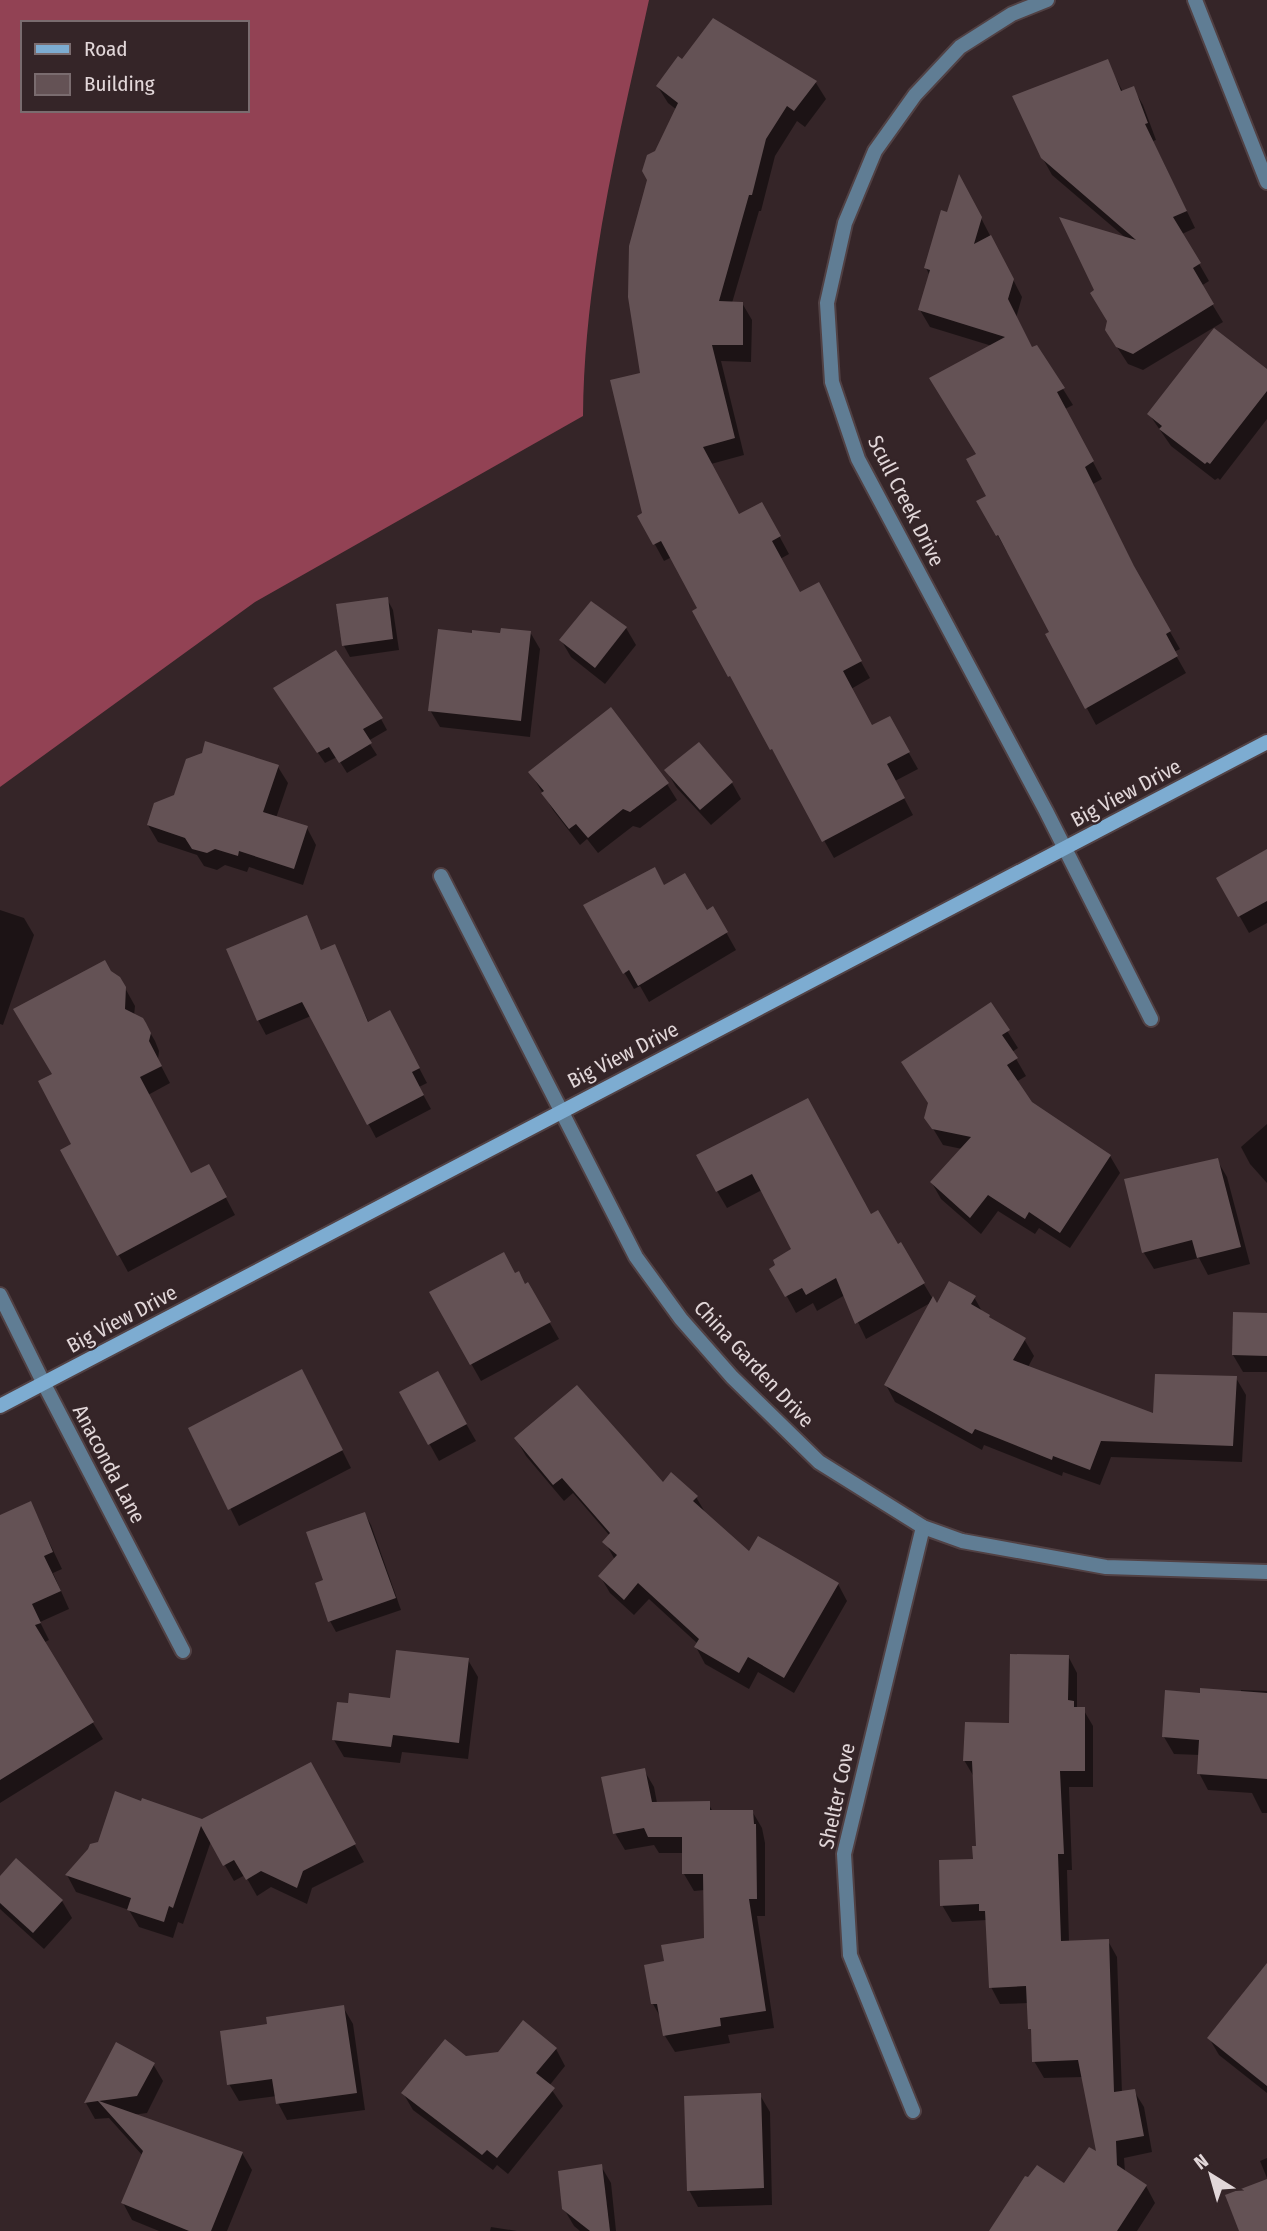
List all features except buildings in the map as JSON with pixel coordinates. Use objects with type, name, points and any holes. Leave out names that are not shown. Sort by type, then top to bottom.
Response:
[{"type":"street","name":"Scull Creek Drive","points":[[1047,0],[1012,14],[960,47],[907,106],[875,150],[845,223],[827,303],[832,382],[858,459],[1065,850],[1151,1019]]},
{"type":"street","points":[[1195,0],[1267,182]]},
{"type":"street","name":"Big View Drive","points":[[0,1406],[1267,742]]},
{"type":"street","name":"China Garden Drive","points":[[442,876],[636,1257],[681,1319],[732,1377],[819,1462],[923,1527],[962,1541],[1106,1567],[1267,1572]]},
{"type":"street","name":"Anaconda Lane","points":[[0,1295],[183,1651]]},
{"type":"street","name":"Shelter Cove","points":[[913,2111],[850,1955],[844,1854],[923,1527]]},
{"type":"shaded area","points":[[0,0],[649,0],[615,155],[596,259],[585,363],[583,416],[255,602],[0,787]]}]
